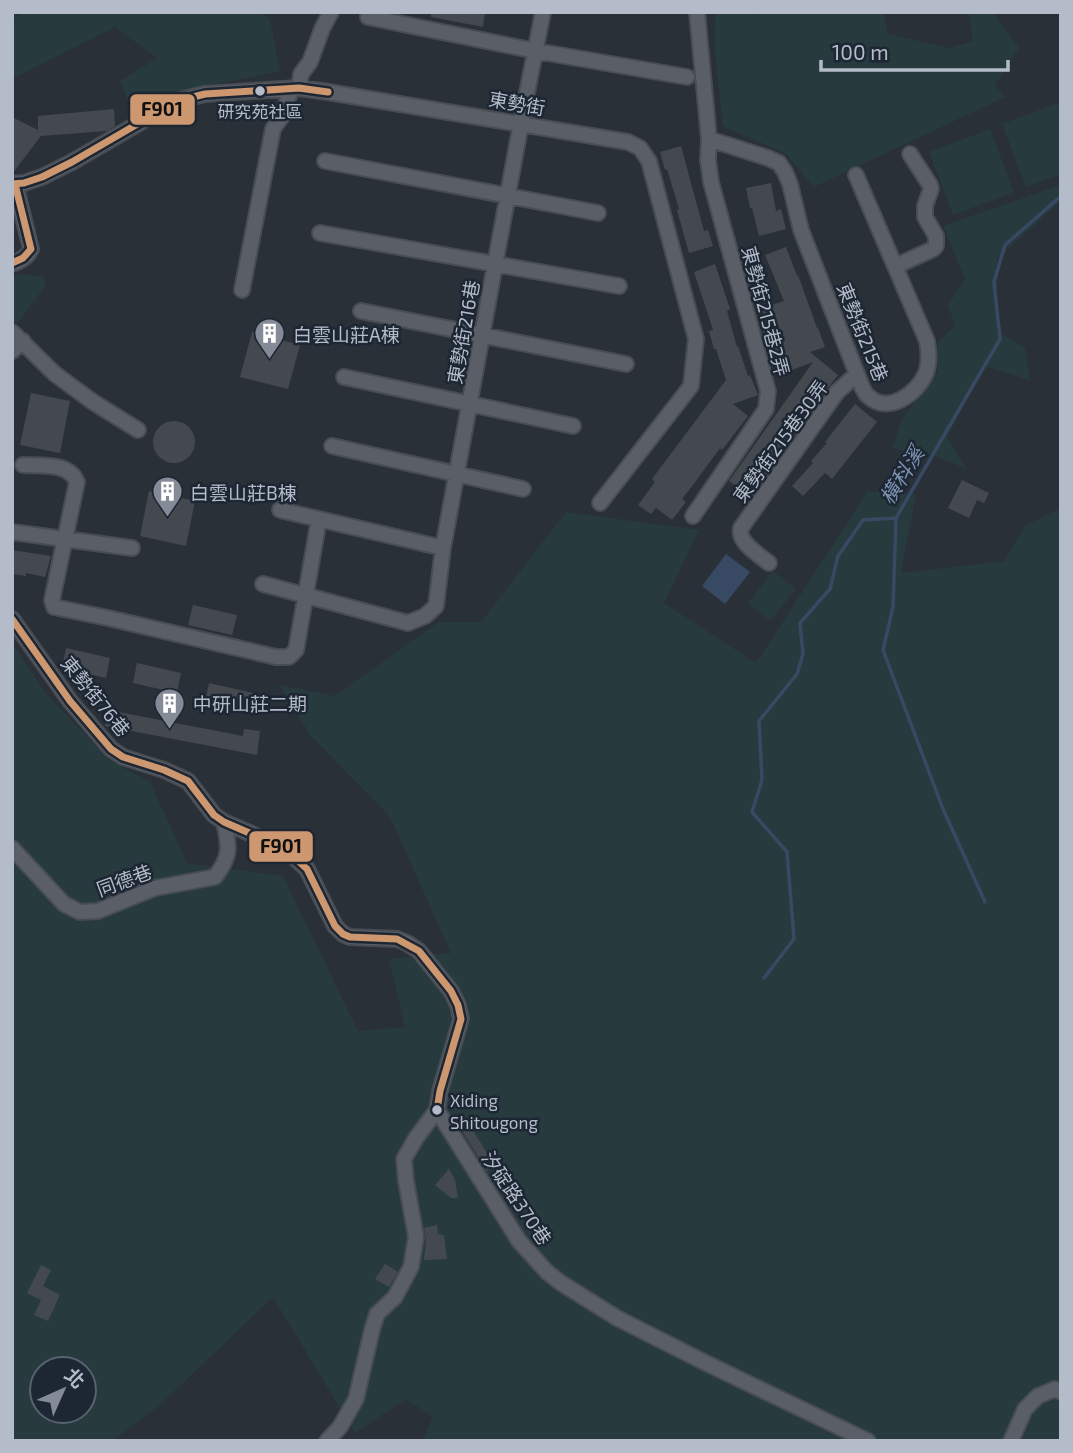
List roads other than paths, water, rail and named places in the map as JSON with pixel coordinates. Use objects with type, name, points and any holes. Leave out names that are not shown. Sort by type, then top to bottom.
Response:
[{"type":"street","points":[[242,290],[273,129],[310,62],[331,12]]},
{"type":"street","points":[[521,123],[543,12]]},
{"type":"street","name":"東勢街215巷2弄","points":[[693,516],[766,408],[768,391],[711,182],[697,12]]},
{"type":"street","points":[[368,16],[536,51],[687,77]]},
{"type":"street","name":"東勢街","points":[[12,263],[17,263],[31,249],[13,184],[42,177],[177,101],[205,94],[295,89],[328,92],[628,142],[640,148],[649,161],[696,339],[691,386],[600,503]]},
{"type":"street","name":"東勢街216巷","points":[[306,595],[408,623],[425,617],[436,606],[456,474],[521,123]]},
{"type":"street","name":"東勢街215巷","points":[[709,139],[779,163],[790,184],[801,230],[862,387],[868,396],[881,404],[889,404],[900,401],[921,383],[927,372],[927,341],[856,175]]},
{"type":"street","points":[[896,266],[933,249],[937,241],[925,218],[930,185],[910,155]]},
{"type":"street","points":[[325,161],[598,213]]},
{"type":"street","points":[[320,233],[619,286]]},
{"type":"street","points":[[361,311],[626,364]]},
{"type":"street","points":[[16,341],[93,402],[138,430]]},
{"type":"street","name":"東勢街215巷30弄","points":[[769,563],[742,539],[739,532],[837,392],[857,374]]},
{"type":"street","points":[[344,377],[573,426]]},
{"type":"street","points":[[331,446],[523,489]]},
{"type":"street","points":[[23,465],[62,468],[69,471],[77,482],[52,600],[57,609],[108,618],[276,657],[289,657],[296,650],[319,519]]},
{"type":"street","points":[[281,510],[443,548]]},
{"type":"street","points":[[12,532],[132,548]]},
{"type":"street","points":[[263,584],[306,595]]},
{"type":"street","name":"東勢街76巷","points":[[12,619],[70,701],[111,748],[123,757],[188,781],[214,815],[284,848],[307,869],[335,926],[343,934],[350,937],[397,939],[419,951],[451,991],[461,1019],[437,1110]]},
{"type":"street","name":"同德巷","points":[[12,848],[64,904],[80,912],[98,911],[155,888],[215,877],[225,864],[229,845],[223,821]]},
{"type":"street","points":[[327,1441],[340,1427],[356,1399],[377,1314],[395,1297],[411,1267],[416,1237],[404,1159],[437,1110]]},
{"type":"street","name":"汐碇路370巷","points":[[437,1110],[519,1241],[547,1272],[561,1283],[628,1323],[868,1441]]},
{"type":"street","points":[[1012,1441],[1025,1409],[1038,1396],[1055,1390],[1061,1391]]},
{"type":"water","points":[[726,554],[750,572],[725,604],[702,586]]},
{"type":"waterway","name":"橫科溪","points":[[764,978],[794,939],[787,852],[752,812],[762,780],[759,721],[797,674],[803,654],[800,623],[830,589],[838,556],[863,520],[896,518],[1000,339],[994,282],[1005,245],[1061,196]]},
{"type":"waterway","points":[[896,519],[893,607],[883,650],[943,809],[985,902]]},
{"type":"place","name":"研究苑社區","points":[[260,91]]},
{"type":"place","name":"白雲山莊A棟","points":[[270,361]]},
{"type":"place","name":"白雲山莊B棟","points":[[167,519]]},
{"type":"place","name":"中研山莊二期","points":[[170,730]]},
{"type":"place","name":"Xiding Shitougong","points":[[437,1110]]}]
